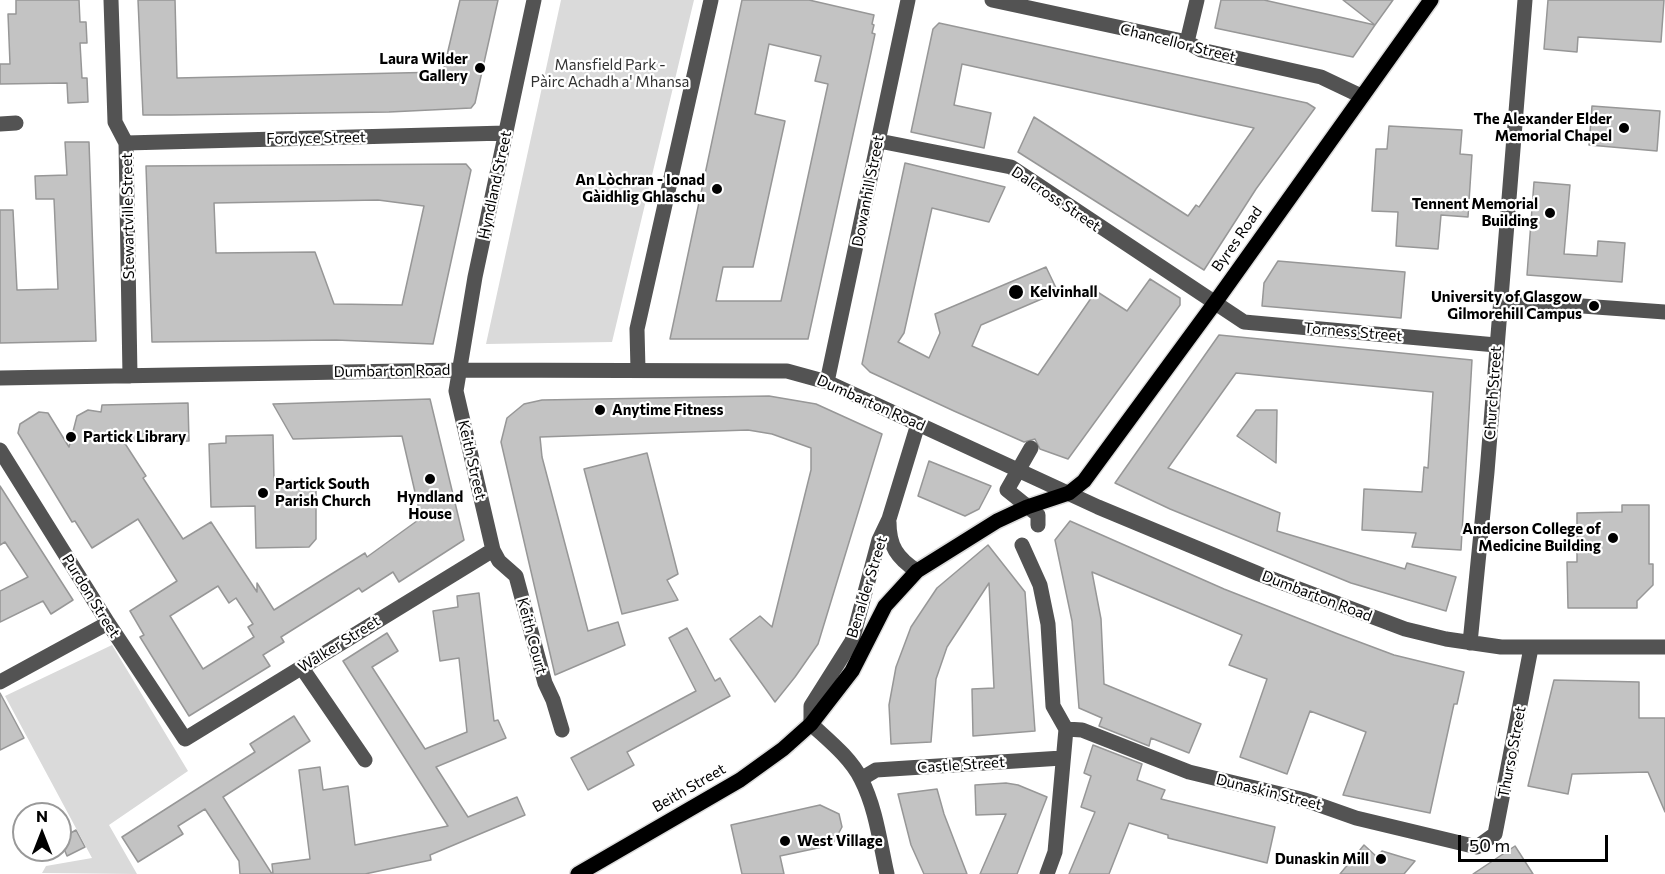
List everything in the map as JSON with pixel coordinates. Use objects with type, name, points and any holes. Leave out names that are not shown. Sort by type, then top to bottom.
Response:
[{"type":"main road","name":"Byres Road","points":[[1069,493],[1096,466],[1431,0]]},
{"type":"main road","name":"Beith Street","points":[[578,874],[740,780],[783,749],[810,724],[852,671],[885,606],[917,572],[969,537],[1027,507],[1069,493]]},
{"type":"street","name":"Stewartville Street","points":[[111,0],[115,122],[126,143],[130,376]]},
{"type":"street","name":"Hyndland Street","points":[[459,370],[475,277],[534,0]]},
{"type":"street","points":[[638,370],[637,329],[711,0]]},
{"type":"street","name":"Dowanhill Street","points":[[827,382],[908,0]]},
{"type":"street","name":"Chancellor Street","points":[[992,0],[1187,42],[1202,50],[1321,76],[1361,96]]},
{"type":"street","points":[[1187,42],[1197,0]]},
{"type":"street","name":"Church Street","points":[[1470,643],[1525,0]]},
{"type":"street","name":"Fordyce Street","points":[[126,143],[506,134]]},
{"type":"street","name":"Dalcross Street","points":[[879,141],[1011,167],[1214,304]]},
{"type":"street","points":[[1500,300],[1665,312]]},
{"type":"street","name":"Torness Street","points":[[1214,304],[1244,322],[1497,345]]},
{"type":"street","name":"Dumbarton Road","points":[[0,378],[459,370],[768,369],[787,371],[827,382],[1069,493],[1259,574],[1405,629],[1470,643],[1531,648],[1665,647]]},
{"type":"street","name":"Keith Street","points":[[459,370],[456,391],[493,550]]},
{"type":"street","name":"Benalder Street","points":[[810,724],[811,706],[852,641],[879,540],[889,519],[908,449],[918,424]]},
{"type":"street","points":[[1030,448],[1007,490],[1038,515],[1038,525]]},
{"type":"street","name":"Purdon Street","points":[[0,450],[108,623],[185,739]]},
{"type":"street","name":"Benalder Street","points":[[889,519],[890,543],[904,563],[917,572]]},
{"type":"street","points":[[1022,545],[1040,585],[1048,624],[1053,706],[1066,729],[1055,852],[1047,874]]},
{"type":"street","name":"Walker Street","points":[[185,739],[493,550]]},
{"type":"street","name":"Keith Court","points":[[493,550],[499,561],[516,576],[545,683],[562,730]]},
{"type":"street","points":[[0,682],[108,623]]},
{"type":"street","name":"Thurso Street","points":[[1476,847],[1495,834],[1531,648]]},
{"type":"street","points":[[302,668],[364,760]]},
{"type":"street","points":[[810,724],[844,756],[861,779],[873,813],[887,874]]},
{"type":"street","name":"Dunaskin Street","points":[[1066,729],[1082,730],[1189,772],[1305,800],[1356,818],[1476,847]]},
{"type":"street","name":"Castle Street","points":[[861,779],[876,771],[1062,758]]},
{"type":"green space","name":"Mansfield Park - Pàirc Achadh a' Mhansa","points":[[561,0],[694,0],[612,342],[486,344]]},
{"type":"green space","points":[[112,645],[188,771],[109,825],[137,874],[42,873],[46,866],[92,858],[72,821],[72,802],[62,802],[5,696]]},
{"type":"building","points":[[16,0],[79,0],[80,22],[86,22],[87,43],[80,43],[82,78],[87,78],[88,102],[68,103],[67,83],[0,84],[0,64],[10,64],[8,14],[16,14]]},
{"type":"building","points":[[138,0],[175,0],[177,78],[443,72],[460,0],[498,0],[475,103],[471,108],[389,112],[143,115]]},
{"type":"building","points":[[742,0],[809,0],[874,15],[872,33],[875,34],[808,339],[670,339]],"holes":[[[769,44],[821,56],[815,81],[828,84],[781,301],[716,301],[723,267],[753,267],[785,121],[755,114]]]},
{"type":"building","points":[[1221,0],[1264,0],[1375,25],[1353,57],[1215,28]]},
{"type":"building","points":[[1343,0],[1393,0],[1375,25]]},
{"type":"building","points":[[1548,0],[1664,0],[1661,42],[1578,37],[1577,52],[1544,49]]},
{"type":"building","points":[[939,23],[1307,103],[1315,108],[1256,189],[1204,270],[1018,152],[1034,117],[1188,216],[1196,205],[1199,207],[1254,128],[962,64],[954,105],[991,113],[984,148],[911,132],[933,29]]},
{"type":"building","name":"The Alexander Elder Memorial Chapel","points":[[1592,106],[1660,111],[1657,151],[1589,145]]},
{"type":"building","points":[[1389,126],[1462,130],[1460,154],[1472,155],[1468,217],[1441,215],[1438,249],[1396,246],[1398,212],[1372,211],[1376,149],[1387,149]]},
{"type":"building","points":[[65,142],[89,142],[96,341],[0,343],[0,210],[13,210],[17,290],[58,289],[54,199],[36,199],[35,176],[67,175]]},
{"type":"building","points":[[905,163],[1005,187],[989,222],[932,208],[904,333],[898,342],[929,358],[940,333],[935,314],[1046,267],[1058,292],[981,325],[972,346],[1038,375],[1096,291],[1127,311],[1150,279],[1180,298],[1180,305],[1068,459],[1040,449],[1035,439],[1024,442],[870,372],[862,364]]},
{"type":"building","points":[[466,164],[471,170],[433,344],[336,340],[152,342],[146,166]],"holes":[[[378,200],[424,206],[402,305],[334,304],[315,252],[216,253],[214,203]]]},
{"type":"building","name":"Tennent Memorial Building","points":[[1534,182],[1570,185],[1564,254],[1597,256],[1598,241],[1625,243],[1622,282],[1527,275]]},
{"type":"building","points":[[1278,261],[1405,272],[1401,318],[1262,306],[1264,283]]},
{"type":"building","points":[[1219,335],[1472,360],[1461,550],[1412,547],[1416,533],[1362,530],[1364,489],[1422,492],[1424,467],[1428,468],[1433,392],[1236,373],[1168,468],[1280,513],[1277,531],[1405,569],[1407,563],[1456,577],[1446,611],[1351,583],[1170,509],[1115,483]]},
{"type":"building","points":[[769,396],[816,404],[882,434],[818,644],[795,677],[775,702],[730,639],[760,616],[772,627],[811,470],[811,448],[772,434],[748,430],[540,437],[542,457],[588,631],[618,622],[625,645],[555,675],[501,442],[507,418],[524,404],[542,400]]},
{"type":"building","points":[[430,399],[464,540],[399,582],[393,572],[362,592],[359,588],[281,637],[284,642],[263,655],[270,666],[189,716],[140,637],[144,635],[130,611],[177,581],[138,519],[92,548],[75,521],[72,522],[18,433],[20,424],[39,412],[48,413],[69,447],[77,416],[88,410],[101,412],[102,405],[188,403],[189,441],[124,442],[146,476],[143,478],[183,539],[211,522],[257,592],[257,583],[274,610],[365,553],[367,557],[421,518],[402,436],[293,439],[273,404]],"holes":[[[218,586],[229,603],[236,598],[253,624],[248,627],[254,637],[203,669],[170,616]]]},
{"type":"building","points":[[1256,410],[1277,410],[1276,463],[1237,436]]},
{"type":"building","name":"Partick South Parish Church","points":[[273,435],[274,481],[316,480],[316,539],[309,547],[256,548],[255,506],[211,507],[209,444],[226,443],[226,436]]},
{"type":"building","points":[[647,453],[678,574],[667,580],[678,600],[622,614],[584,469]]},
{"type":"building","points":[[929,461],[991,486],[979,509],[965,516],[918,496]]},
{"type":"building","points":[[0,486],[73,600],[51,614],[43,601],[0,622],[0,591],[28,577],[5,542],[0,545]]},
{"type":"building","name":"Anderson College of Medicine Building","points":[[1622,505],[1649,505],[1649,564],[1653,564],[1653,585],[1637,601],[1637,608],[1568,608],[1567,562],[1577,562],[1577,513],[1622,512]]},
{"type":"building","points":[[1070,521],[1224,589],[1338,634],[1394,655],[1464,672],[1457,704],[1454,704],[1430,813],[1343,795],[1366,732],[1310,711],[1287,774],[1240,757],[1267,679],[1229,665],[1242,635],[1092,572],[1101,619],[1104,684],[1201,724],[1189,753],[1151,738],[1149,746],[1099,726],[1102,718],[1079,708],[1072,621],[1055,540]]},
{"type":"building","points":[[988,545],[1025,592],[1035,731],[973,736],[972,689],[994,688],[989,583],[947,647],[936,679],[931,742],[891,744],[889,705],[896,667],[911,627],[937,588]]},
{"type":"building","points":[[479,593],[494,721],[498,720],[506,738],[436,767],[468,817],[517,797],[525,815],[430,855],[431,860],[365,874],[273,874],[272,864],[310,859],[299,770],[320,767],[323,790],[348,786],[355,845],[448,826],[343,661],[387,633],[398,651],[372,667],[425,749],[467,732],[459,658],[440,661],[433,611],[458,607],[457,596]]},
{"type":"building","points":[[687,628],[715,681],[720,678],[730,696],[627,752],[634,765],[588,790],[571,758],[696,691],[669,638]]},
{"type":"building","points":[[1554,680],[1639,682],[1639,718],[1665,718],[1665,812],[1648,772],[1572,774],[1568,794],[1528,786]]},
{"type":"building","points":[[0,693],[24,738],[0,750]]},
{"type":"building","points":[[294,716],[310,741],[223,797],[272,874],[240,874],[239,861],[205,809],[178,826],[183,834],[138,862],[122,837],[255,752],[250,744]]},
{"type":"building","points":[[1093,745],[1142,764],[1137,780],[1165,790],[1161,799],[1275,827],[1267,863],[1168,838],[1168,835],[1129,823],[1109,874],[1069,874],[1095,812],[1081,807],[1091,776],[1084,773]]},
{"type":"building","points":[[1006,783],[1018,785],[1047,797],[1017,874],[980,874],[1006,814],[976,815],[975,785]]},
{"type":"building","points":[[937,789],[967,874],[924,874],[911,845],[898,794]]},
{"type":"building","name":"West Village","points":[[820,805],[839,814],[842,827],[832,845],[780,856],[784,874],[742,874],[731,825]]},
{"type":"building","points":[[76,830],[85,847],[72,854],[72,832]]},
{"type":"building","name":"Dunaskin Mill","points":[[1364,845],[1377,857],[1382,851],[1415,861],[1404,874],[1340,874]]},
{"type":"building","points":[[1515,846],[1533,874],[1473,874]]},
{"type":"place","name":"Laura Wilder Gallery","points":[[480,68]]},
{"type":"place","name":"The Alexander Elder Memorial Chapel","points":[[1624,128]]},
{"type":"place","name":"An Lòchran - Ionad Gàidhlig Ghlaschu","points":[[717,189]]},
{"type":"place","name":"Tennent Memorial Building","points":[[1550,213]]},
{"type":"place","name":"Kelvinhall","points":[[1016,292]]},
{"type":"place","name":"University of Glasgow Gilmorehill Campus","points":[[1594,306]]},
{"type":"place","name":"Anytime Fitness","points":[[600,410]]},
{"type":"place","name":"Partick Library","points":[[71,437]]},
{"type":"place","name":"Hyndland House","points":[[430,479]]},
{"type":"place","name":"Partick South Parish Church","points":[[263,493]]},
{"type":"place","name":"Anderson College of Medicine Building","points":[[1613,538]]},
{"type":"place","name":"West Village","points":[[785,841]]},
{"type":"place","name":"Dunaskin Mill","points":[[1381,859]]}]
